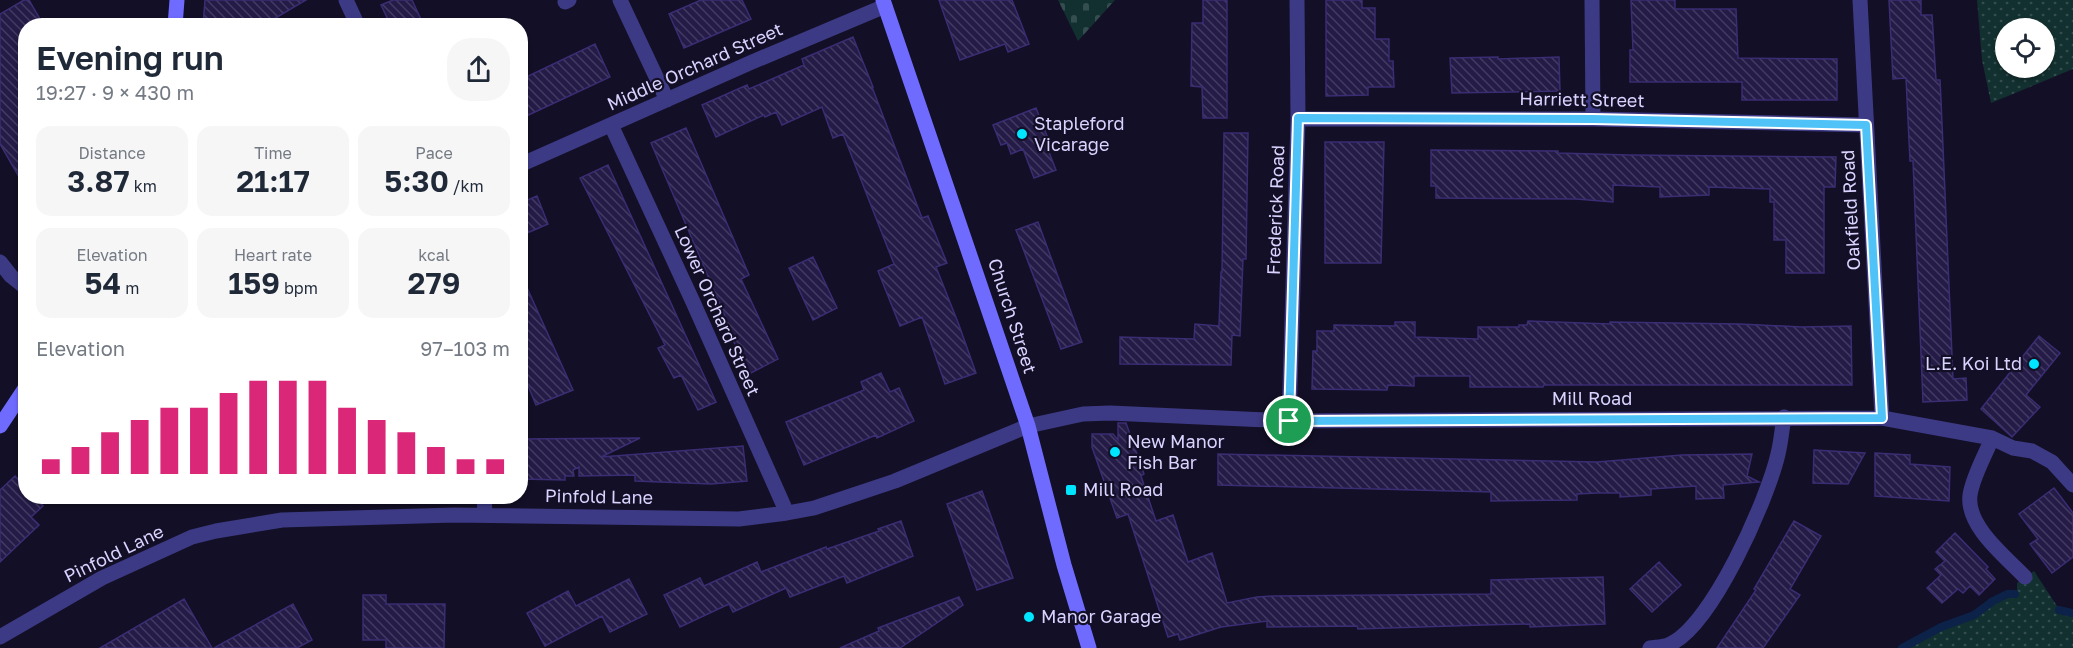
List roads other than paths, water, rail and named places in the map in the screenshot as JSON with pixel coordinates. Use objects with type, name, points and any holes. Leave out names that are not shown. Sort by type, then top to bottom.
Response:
[{"type":"main road","points":[[176,18],[177,0]]},
{"type":"main road","name":"Church Street","points":[[884,3],[1028,426],[1064,565],[1089,648]]},
{"type":"main road","points":[[0,426],[18,399]]},
{"type":"street","points":[[346,0],[354,18]]},
{"type":"street","points":[[620,0],[667,100]]},
{"type":"street","name":"Frederick Road","points":[[1289,421],[1298,118],[1297,0]]},
{"type":"street","points":[[1592,0],[1593,119]]},
{"type":"street","name":"Oakfield Road","points":[[1860,0],[1882,418]]},
{"type":"street","name":"Middle Orchard Street","points":[[528,161],[884,3]]},
{"type":"street","name":"Harriett Street","points":[[1298,118],[1593,119],[1866,125]]},
{"type":"street","name":"Lower Orchard Street","points":[[611,125],[787,513]]},
{"type":"street","points":[[0,262],[10,276],[18,282]]},
{"type":"street","name":"Mill Road","points":[[1028,426],[1083,414],[1110,413],[1289,421],[1882,418],[1992,438],[2013,448],[2032,451],[2052,462],[2073,485]]},
{"type":"street","points":[[1650,648],[1669,645],[1694,624],[1738,555],[1755,521],[1769,483],[1778,454],[1784,417]]},
{"type":"street","name":"Pinfold Lane","points":[[0,637],[102,578],[200,535],[282,520],[485,514],[740,519],[787,513],[814,508],[895,481],[1028,426]]},
{"type":"street","points":[[1992,438],[1972,487],[1970,507],[1977,525],[2025,578]]},
{"type":"street","points":[[484,504],[485,514]]},
{"type":"waterway","points":[[1902,648],[1941,627],[1974,615],[2007,594],[2015,594]]},
{"type":"waterway","points":[[2059,610],[2073,613]]},
{"type":"place","name":"Stapleford Vicarage","points":[[1022,134]]},
{"type":"place","name":"L.E. Koi Ltd","points":[[2034,364]]},
{"type":"place","name":"New Manor Fish Bar","points":[[1115,452]]},
{"type":"place","name":"Mill Road","points":[[1071,490]]},
{"type":"place","name":"Manor Garage","points":[[1029,617]]}]
